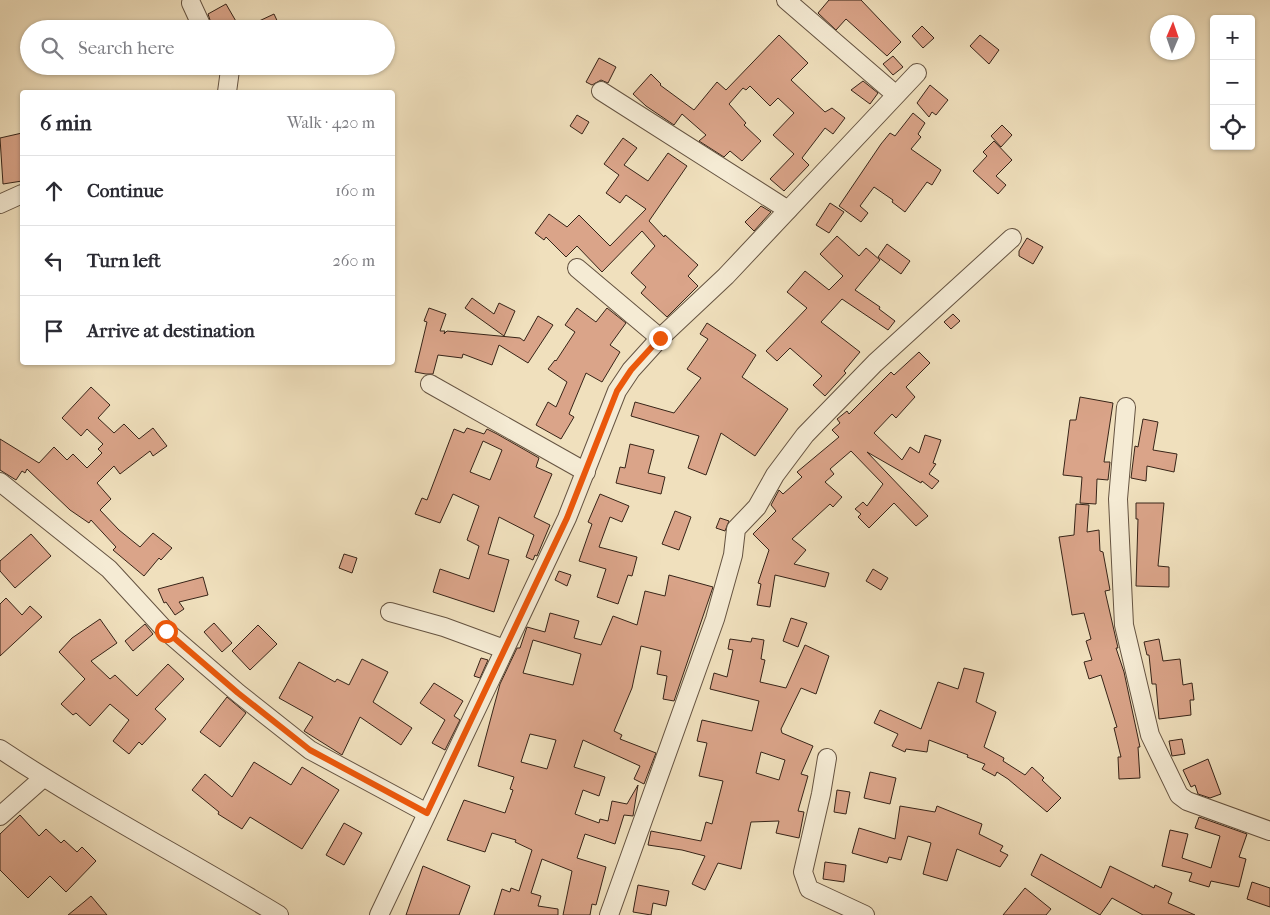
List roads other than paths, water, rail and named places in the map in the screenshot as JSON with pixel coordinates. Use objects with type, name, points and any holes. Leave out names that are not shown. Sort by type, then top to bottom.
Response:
[{"type":"street","points":[[786,0],[895,94]]},
{"type":"street","points":[[191,3],[199,20]]},
{"type":"street","points":[[379,915],[567,518],[617,391],[631,370],[660,338],[726,276],[895,94],[917,73]]},
{"type":"street","points":[[228,90],[230,75]]},
{"type":"street","points":[[600,90],[788,210]]},
{"type":"street","points":[[0,204],[20,195]]},
{"type":"street","points":[[609,915],[715,619],[733,555],[736,530],[757,508],[775,475],[805,435],[875,363],[1012,238]]},
{"type":"street","points":[[577,268],[660,338]]},
{"type":"street","points":[[430,384],[586,472]]},
{"type":"street","points":[[1126,407],[1118,498],[1124,625],[1150,735],[1179,795],[1186,801],[1270,830]]},
{"type":"street","points":[[0,482],[108,569],[166,631],[238,693],[310,750],[427,813]]},
{"type":"street","points":[[390,612],[504,649]]},
{"type":"street","points":[[0,749],[43,778],[279,915]]},
{"type":"street","points":[[827,758],[821,794],[802,872],[809,889],[865,915]]},
{"type":"street","points":[[0,816],[43,778]]}]
